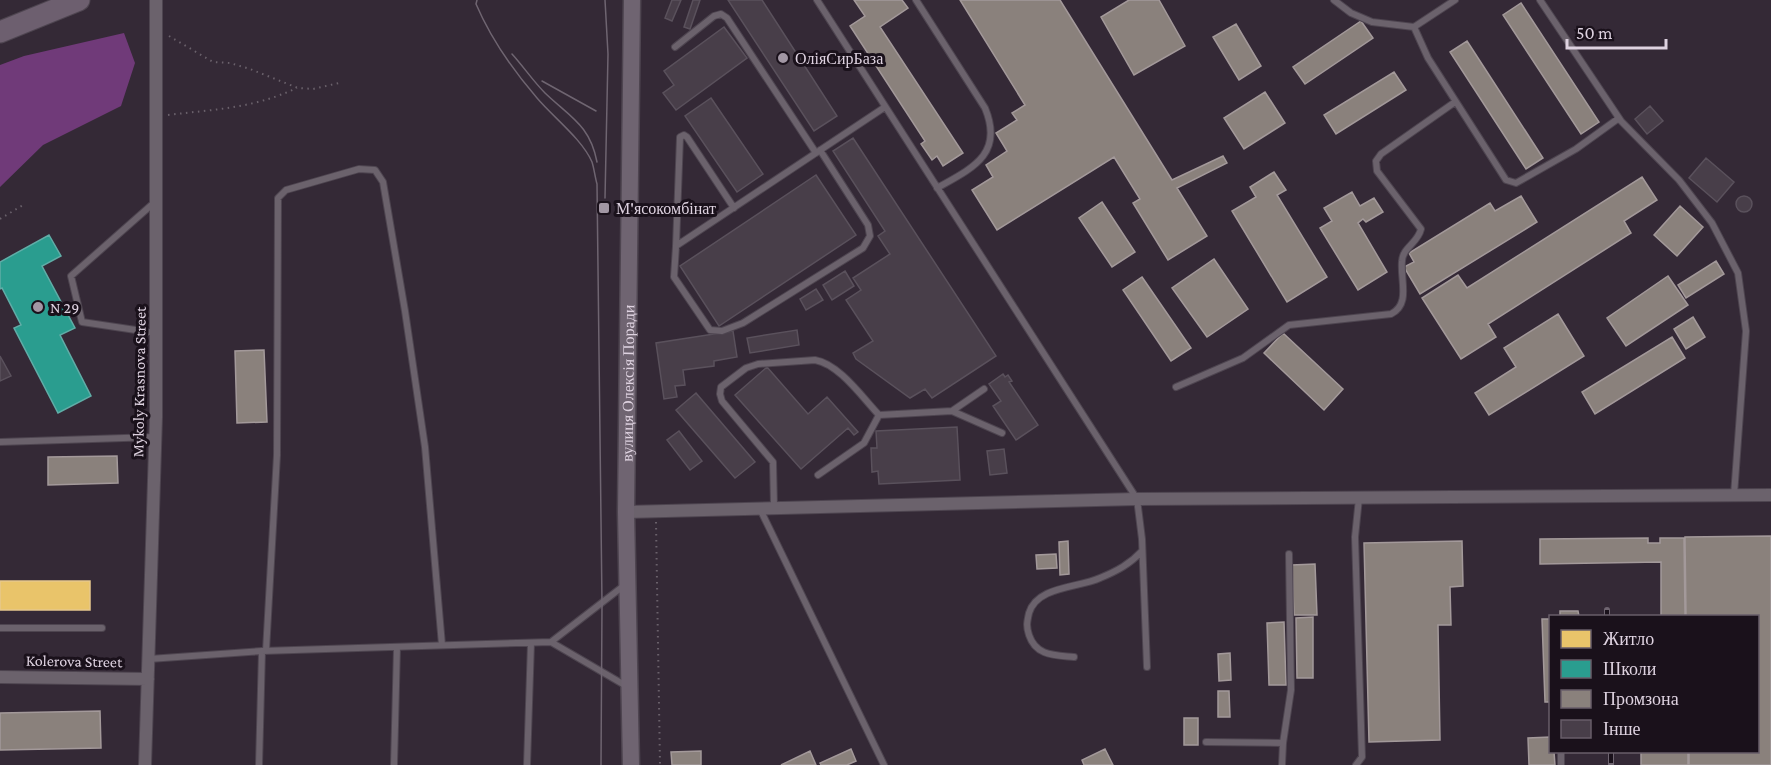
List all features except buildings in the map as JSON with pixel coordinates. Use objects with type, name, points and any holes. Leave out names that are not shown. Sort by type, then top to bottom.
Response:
[{"type":"highway","points":[[0,32],[79,0]]},
{"type":"main road","name":"вулиця Олексія Поради","points":[[631,765],[626,512],[632,0]]},
{"type":"street","name":"Mykoly Krasnova Street","points":[[145,765],[155,437],[156,0]]},
{"type":"street","points":[[626,512],[1137,499],[1771,495]]},
{"type":"street","name":"Kolerova Street","points":[[0,677],[148,679]]},
{"type":"lane","points":[[817,0],[1137,499],[1142,551],[1147,667]]},
{"type":"lane","points":[[915,0],[985,108],[991,123],[990,142],[984,156],[973,168],[937,188]]},
{"type":"lane","points":[[1334,0],[1351,13],[1372,22],[1414,27],[1455,0]]},
{"type":"lane","points":[[1540,0],[1619,118],[1679,180],[1712,223],[1738,273],[1746,331],[1734,495]]},
{"type":"lane","points":[[675,47],[714,16],[721,14],[727,18],[868,225],[870,236],[862,248],[743,323],[722,331],[710,330],[674,277],[680,137],[684,135],[687,137],[734,208]]},
{"type":"lane","points":[[1414,27],[1428,58],[1506,180],[1516,183],[1576,148],[1619,118]]},
{"type":"lane","points":[[1176,387],[1243,358],[1288,325],[1391,314],[1399,310],[1403,302],[1401,259],[1405,249],[1419,237],[1421,229],[1377,171],[1376,161],[1381,154],[1455,102]]},
{"type":"lane","points":[[676,246],[885,107]]},
{"type":"lane","points":[[259,765],[277,455],[278,198],[286,190],[359,169],[375,170],[383,182],[424,447],[442,645]]},
{"type":"lane","points":[[156,201],[71,276],[82,322],[156,333]]},
{"type":"lane","points":[[774,507],[772,462],[722,401],[720,394],[721,387],[746,368],[758,364],[824,362],[834,367],[879,415],[952,411],[1002,433]]},
{"type":"lane","points":[[952,411],[984,389]]},
{"type":"lane","points":[[818,475],[864,443],[879,415]]},
{"type":"lane","points":[[0,442],[155,437]]},
{"type":"lane","points":[[1356,765],[1362,757],[1355,537],[1359,498]]},
{"type":"lane","points":[[760,508],[884,765]]},
{"type":"lane","points":[[1074,657],[1045,654],[1032,644],[1026,626],[1032,605],[1047,592],[1098,579],[1130,564],[1142,551]]},
{"type":"lane","points":[[1282,765],[1283,743],[1292,690],[1288,554]]},
{"type":"lane","points":[[551,642],[629,582]]},
{"type":"lane","points":[[0,628],[102,628]]},
{"type":"lane","points":[[527,765],[531,642]]},
{"type":"lane","points":[[149,659],[264,651],[551,642],[629,688]]},
{"type":"lane","points":[[394,765],[397,647]]},
{"type":"lane","points":[[1206,742],[1283,743]]},
{"type":"path","points":[[156,29],[213,62],[240,66],[298,88],[313,89],[339,83]]},
{"type":"path","points":[[156,116],[229,108],[272,99],[298,88]]},
{"type":"path","points":[[0,219],[23,205]]},
{"type":"path","points":[[656,510],[660,765]]},
{"type":"shaded area","points":[[124,33],[135,63],[121,106],[43,145],[0,187],[0,65],[24,56]]},
{"type":"tram line","points":[[477,0],[476,4],[488,29],[511,65],[537,98],[587,153],[592,162],[597,184],[602,604],[601,765]]},
{"type":"tram line","points":[[605,0],[608,54],[605,198]]},
{"type":"tram line","points":[[512,54],[541,88],[584,130],[594,149],[597,162]]},
{"type":"tram line","points":[[542,81],[596,111]]},
{"type":"railway","points":[[1607,610],[1607,615]]},
{"type":"railway","points":[[1611,753],[1611,765]]},
{"type":"place","name":"ОліяСирБаза","points":[[783,58]]},
{"type":"place","name":"М'ясокомбінат","points":[[604,208]]},
{"type":"place","name":"N 29","points":[[38,307]]}]
